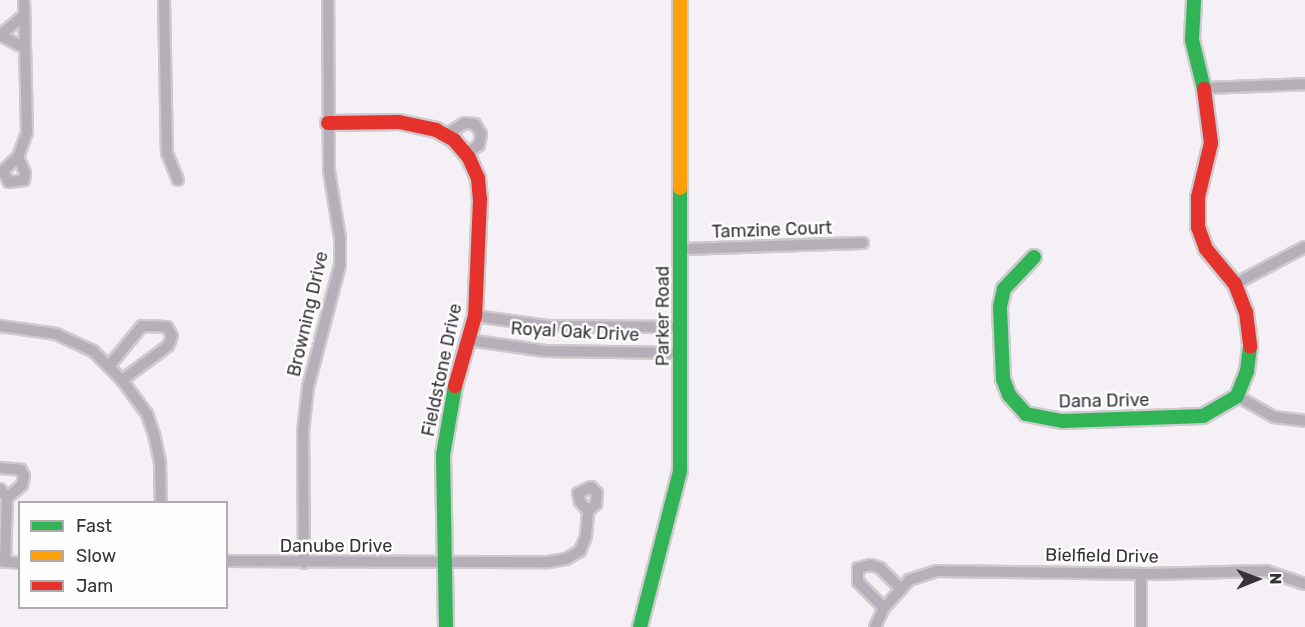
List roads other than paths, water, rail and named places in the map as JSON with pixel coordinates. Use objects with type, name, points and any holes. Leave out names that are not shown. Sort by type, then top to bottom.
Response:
[{"type":"street","points":[[18,158],[27,132],[24,0]]},
{"type":"street","points":[[164,0],[167,153],[178,180]]},
{"type":"street","name":"Browning Drive","points":[[304,563],[303,432],[308,387],[340,266],[340,238],[329,171],[328,0]]},
{"type":"street","name":"Parker Road","points":[[640,627],[673,510],[680,471],[682,249],[680,0]]},
{"type":"street","points":[[1194,0],[1192,40],[1203,88],[1211,142],[1198,196],[1198,227],[1206,249],[1235,284],[1251,342],[1247,371],[1237,396],[1274,417],[1305,421]]},
{"type":"street","points":[[23,16],[0,35],[24,48]]},
{"type":"street","points":[[1203,88],[1305,84]]},
{"type":"street","name":"Fieldstone Drive","points":[[328,123],[399,122],[446,135],[465,154],[478,178],[480,200],[475,316],[449,408],[443,455],[446,627]]},
{"type":"street","points":[[446,135],[465,123],[475,124],[481,134],[479,145],[465,154]]},
{"type":"street","name":"Tamzine Court","points":[[682,249],[863,243]]},
{"type":"street","points":[[1235,284],[1305,247]]},
{"type":"street","name":"Dana Drive","points":[[1034,257],[1004,289],[1000,307],[1003,379],[1009,395],[1026,414],[1063,421],[1203,416],[1237,396]]},
{"type":"street","name":"Royal Oak Drive","points":[[475,316],[547,326],[681,327]]},
{"type":"street","points":[[0,326],[56,334],[93,351],[122,380],[147,414],[154,434],[160,463],[161,501]]},
{"type":"street","points":[[108,366],[142,326],[166,327],[172,336],[168,346],[122,380]]},
{"type":"street","name":"Royal Oak Drive","points":[[468,340],[544,351],[681,353]]},
{"type":"street","points":[[0,468],[21,470],[24,476],[21,485],[7,498]]},
{"type":"street","points":[[0,489],[7,498],[3,562],[18,563]]},
{"type":"street","name":"Danube Drive","points":[[228,561],[304,563],[566,559],[580,551],[586,536],[588,511]]},
{"type":"street","points":[[885,608],[858,582],[858,568],[871,565],[880,568],[901,589]]},
{"type":"street","name":"Bielfield Drive","points":[[875,627],[885,608],[909,580],[937,572],[1141,574],[1266,571],[1305,584]]},
{"type":"street","points":[[1141,574],[1141,627]]}]
